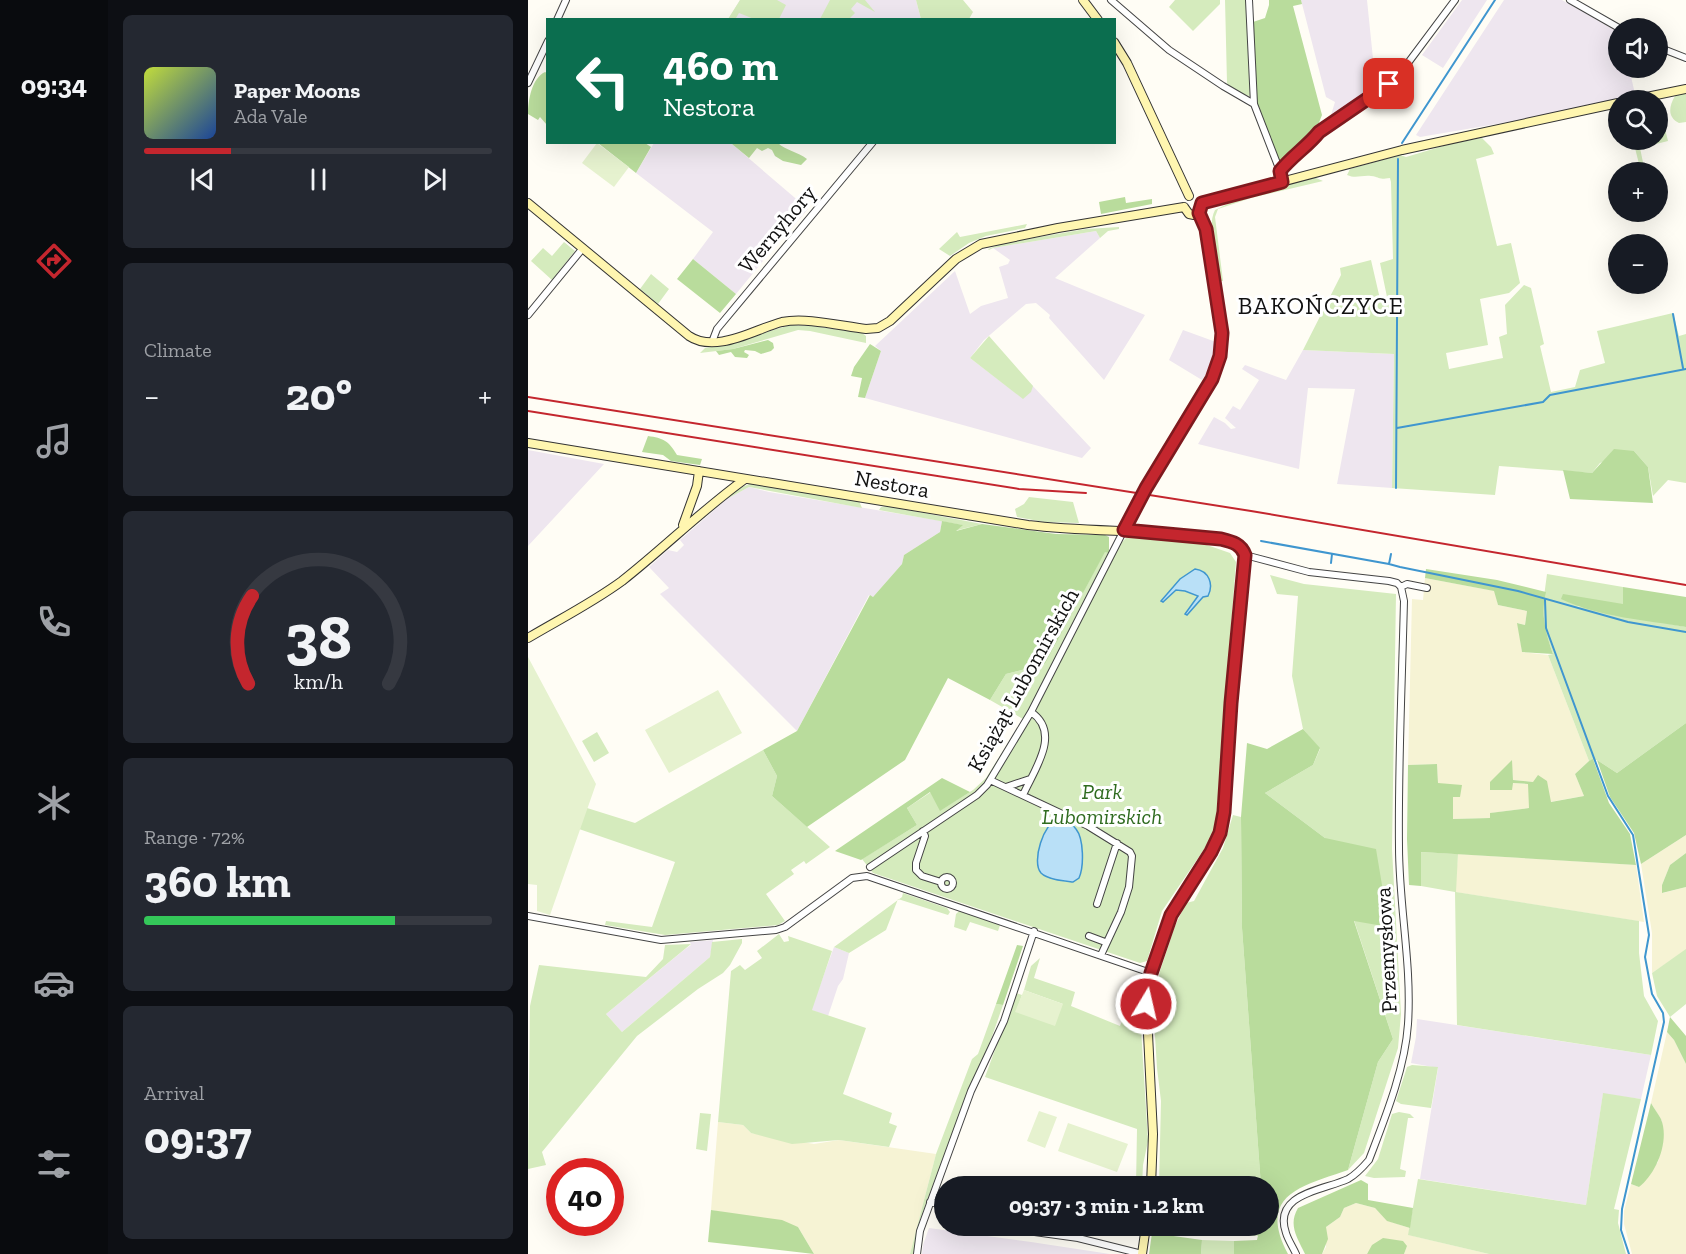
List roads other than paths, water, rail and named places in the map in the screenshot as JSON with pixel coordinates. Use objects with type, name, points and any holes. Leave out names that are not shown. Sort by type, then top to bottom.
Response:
[{"type":"street","points":[[558,18],[566,0]]},
{"type":"street","points":[[1083,0],[1096,18]]},
{"type":"street","points":[[1111,0],[1169,50],[1254,104]]},
{"type":"street","points":[[1249,0],[1254,104],[1280,171],[1282,182]]},
{"type":"street","points":[[1280,171],[1319,132],[1399,75],[1455,0]]},
{"type":"street","points":[[1570,0],[1608,22]]},
{"type":"street","points":[[528,83],[546,45]]},
{"type":"street","points":[[1116,45],[1127,63],[1189,196]]},
{"type":"street","points":[[1668,51],[1686,58]]},
{"type":"street","points":[[1668,93],[1686,89]]},
{"type":"street","points":[[1202,203],[1402,150],[1608,105]]},
{"type":"street","name":"Wernyhory","points":[[712,342],[717,328],[871,144]]},
{"type":"street","points":[[1199,213],[1189,214],[1184,207],[1184,201],[1189,196],[1197,196],[1202,203]]},
{"type":"street","points":[[528,203],[689,336],[703,342],[725,340],[791,321],[866,329],[878,328],[890,321],[956,260],[981,244],[1058,228],[1184,207]]},
{"type":"street","points":[[1124,530],[1146,488],[1212,379],[1220,356],[1223,341],[1221,323],[1206,229],[1199,213],[1202,203]]},
{"type":"street","points":[[528,315],[583,248]]},
{"type":"street","name":"Nestora","points":[[528,443],[1028,525],[1058,529],[1124,530],[1221,539],[1236,543],[1243,548],[1245,555]]},
{"type":"street","points":[[682,529],[698,486],[699,471]]},
{"type":"street","points":[[713,473],[722,486],[719,497]]},
{"type":"street","points":[[528,638],[610,589],[719,497],[745,479]]},
{"type":"street","name":"Książąt Lubomirskich","points":[[528,916],[661,940],[776,930],[785,927],[852,878],[861,876],[862,872],[977,795],[990,780],[1031,712],[1124,530]]},
{"type":"street","points":[[1152,1176],[1154,1134],[1146,1004],[1151,973],[1167,923],[1175,906],[1211,852],[1220,833],[1224,812],[1231,703],[1245,555],[1302,571],[1389,581],[1401,587],[1407,584],[1427,588]]},
{"type":"street","name":"Przemysłowa","points":[[1296,1254],[1284,1224],[1288,1209],[1300,1196],[1351,1178],[1369,1160],[1397,1078],[1406,1042],[1408,995],[1399,848],[1404,601],[1401,587]]},
{"type":"street","points":[[1023,795],[1044,750],[1046,739],[1040,720],[1031,712]]},
{"type":"street","points":[[1006,787],[1030,779]]},
{"type":"street","points":[[990,780],[1088,826],[1130,852],[1129,887],[1121,912],[1105,942],[1101,955]]},
{"type":"street","points":[[923,831],[925,836],[915,868],[922,876],[941,882]]},
{"type":"street","points":[[1097,904],[1117,843]]},
{"type":"street","points":[[861,876],[1034,931],[1151,973]]},
{"type":"street","points":[[917,1254],[920,1231],[930,1202],[971,1091],[1004,1020],[1034,931]]},
{"type":"street","points":[[1089,936],[1105,942]]},
{"type":"street","points":[[930,1202],[934,1203]]},
{"type":"street","points":[[1063,1236],[1142,1254],[1145,1236]]},
{"type":"water","points":[[1195,569],[1204,572],[1209,579],[1208,596],[1203,597],[1187,615],[1185,614],[1198,596],[1176,590],[1163,602],[1161,601],[1180,579]]},
{"type":"water","points":[[1058,819],[1074,827],[1081,839],[1082,867],[1079,878],[1073,882],[1048,877],[1038,868],[1040,843],[1048,827]]},
{"type":"waterway","points":[[1402,143],[1495,0]]},
{"type":"waterway","points":[[1396,488],[1398,159]]},
{"type":"waterway","points":[[1673,314],[1683,368]]},
{"type":"waterway","points":[[1397,428],[1543,402],[1550,395],[1686,369]]},
{"type":"waterway","points":[[1261,541],[1389,564]]},
{"type":"waterway","points":[[1331,563],[1332,554]]},
{"type":"waterway","points":[[1391,554],[1389,564],[1400,567],[1518,591],[1628,622],[1686,632]]},
{"type":"waterway","points":[[1545,600],[1546,628],[1608,796],[1633,835],[1649,935],[1645,957],[1652,994],[1663,1013],[1664,1022],[1622,1209],[1621,1230],[1629,1254]]},
{"type":"railway","points":[[528,397],[1251,511],[1686,585]]},
{"type":"railway","points":[[528,411],[1019,489],[1086,493]]},
{"type":"district","name":"BAKOŃCZYCE","points":[[1321,305]]},
{"type":"park label","name":"Park Lubomirskich","points":[[1102,804]]}]
